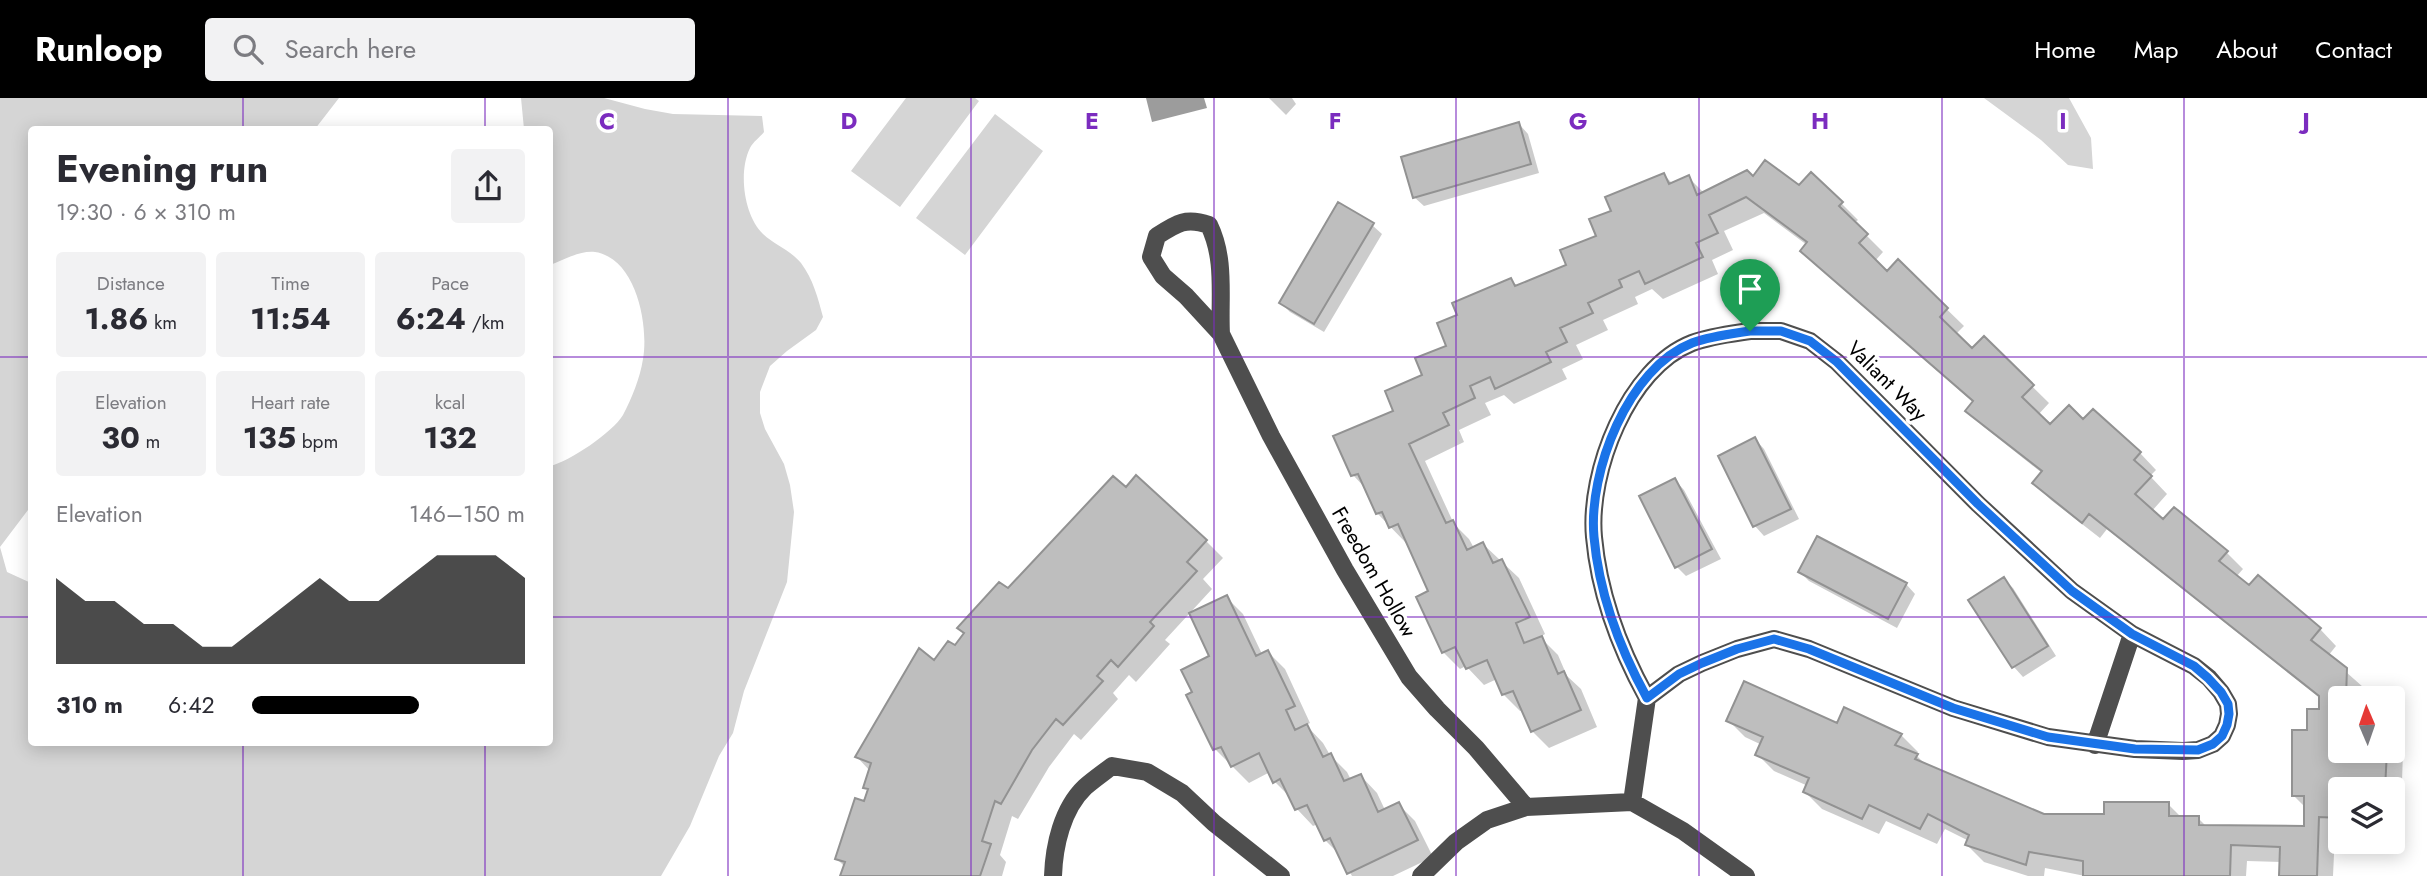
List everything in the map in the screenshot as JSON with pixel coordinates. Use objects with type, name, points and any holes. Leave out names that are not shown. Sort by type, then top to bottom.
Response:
[{"type":"street","name":"Freedom Hollow","points":[[1221,334],[1219,297],[1222,277],[1218,242],[1209,225],[1193,220],[1175,225],[1157,236],[1151,257],[1163,276],[1186,296],[1221,334],[1271,436],[1345,570],[1409,677],[1476,748],[1526,807]]},
{"type":"street","name":"Valiant Way","points":[[1781,331],[1810,341],[1837,362],[1978,504],[2072,591],[2132,634],[2194,666],[2221,692],[2228,704],[2229,714],[2222,736],[2213,744],[2198,750],[2135,749],[2048,737],[1953,708],[1809,649],[1774,639],[1737,649],[1702,663],[1679,674],[1647,698],[1618,636],[1606,596],[1594,536],[1597,489],[1611,439],[1633,394],[1650,373],[1669,356],[1691,343],[1721,335],[1781,331]]},
{"type":"street","points":[[2095,745],[2132,634]]},
{"type":"street","points":[[1632,802],[1647,698]]},
{"type":"street","points":[[1053,876],[1053,859],[1062,822],[1083,789],[1112,766],[1147,772],[1182,793],[1214,823],[1281,876]]},
{"type":"street","points":[[1421,876],[1456,842],[1487,820],[1526,807],[1632,802],[1683,831],[1746,876]]},
{"type":"shaded area","points":[[0,98],[339,98],[317,126],[28,126],[28,510],[0,547]]},
{"type":"shaded area","points":[[521,98],[604,98],[673,114],[762,116],[764,132],[750,148],[744,169],[747,205],[756,226],[763,234],[801,263],[815,289],[823,317],[816,330],[770,366],[760,392],[760,413],[765,429],[784,464],[794,512],[787,582],[744,691],[733,733],[719,756],[690,826],[661,876],[0,876],[0,547],[7,572],[28,582],[28,746],[553,746],[553,465],[590,445],[610,430],[623,415],[642,366],[644,329],[637,295],[630,280],[621,266],[609,257],[595,252],[584,252],[553,264],[553,126],[524,126]]},
{"type":"shaded area","points":[[906,98],[975,98],[979,101],[900,207],[851,171]]},
{"type":"shaded area","points":[[1146,98],[1204,98],[1207,108],[1152,122]]},
{"type":"shaded area","points":[[1984,98],[2069,98],[2091,138],[2093,169],[2068,165],[2041,140]]},
{"type":"shaded area","points":[[995,114],[1043,151],[965,255],[916,218]]},
{"type":"building","points":[[1519,122],[1531,164],[1413,198],[1401,157]]},
{"type":"building","points":[[1765,160],[1799,185],[1811,172],[1843,202],[1839,206],[1868,234],[1859,243],[1887,271],[1898,259],[1948,308],[1940,317],[1972,348],[1984,336],[2034,385],[2022,397],[2050,424],[2069,405],[2083,419],[2093,409],[2141,452],[2134,460],[2152,476],[2135,494],[2163,519],[2174,507],[2228,551],[2219,561],[2249,585],[2258,575],[2321,628],[2311,640],[2347,668],[2346,686],[2328,686],[2328,763],[2386,763],[2386,777],[2328,777],[2328,817],[2319,817],[2317,876],[2279,876],[2280,847],[2231,845],[2230,876],[2083,876],[2083,861],[2029,852],[2026,865],[1965,845],[1969,835],[1928,814],[1920,829],[1869,805],[1862,819],[1803,792],[1809,778],[1755,755],[1763,737],[1726,721],[1744,681],[1837,723],[1844,707],[1902,734],[1895,745],[1918,754],[1915,759],[2044,814],[2104,814],[2104,802],[2169,802],[2169,816],[2199,816],[2199,825],[2304,826],[2304,796],[2292,796],[2292,730],[2307,730],[2307,709],[2319,709],[2319,696],[2089,514],[2082,523],[2032,483],[2042,471],[1965,411],[1973,401],[1800,251],[1807,242],[1746,197],[1709,215],[1718,233],[1696,243],[1703,257],[1645,284],[1639,271],[1619,280],[1622,287],[1588,303],[1593,313],[1560,328],[1567,342],[1546,352],[1551,362],[1495,389],[1490,377],[1470,386],[1475,398],[1443,413],[1449,425],[1409,444],[1446,523],[1453,520],[1467,550],[1483,542],[1493,563],[1502,559],[1530,617],[1516,623],[1524,643],[1542,636],[1558,674],[1564,671],[1581,710],[1531,732],[1513,691],[1502,695],[1487,660],[1466,669],[1455,647],[1442,653],[1416,597],[1428,591],[1398,524],[1389,528],[1382,512],[1376,514],[1358,474],[1351,476],[1333,436],[1393,411],[1385,391],[1422,375],[1415,358],[1446,346],[1437,323],[1457,315],[1452,303],[1511,278],[1515,286],[1566,265],[1560,250],[1596,236],[1589,219],[1611,211],[1605,197],[1664,173],[1669,184],[1689,175],[1697,195],[1747,170],[1753,176]]},
{"type":"building","points":[[1338,202],[1374,223],[1314,324],[1279,303]]},
{"type":"building","points":[[1755,437],[1791,509],[1753,527],[1718,456]]},
{"type":"building","points":[[1136,475],[1207,540],[1187,562],[1197,571],[1150,622],[1154,626],[1118,667],[1111,660],[1097,676],[1103,681],[1063,725],[1056,719],[1032,750],[1001,804],[995,801],[982,841],[991,844],[980,876],[840,876],[845,862],[835,859],[855,798],[864,801],[868,789],[863,788],[871,763],[855,757],[919,648],[934,660],[948,641],[955,645],[964,633],[957,628],[999,582],[1008,588],[1113,476],[1126,487]]},
{"type":"building","points":[[1675,478],[1712,549],[1675,568],[1639,496]]},
{"type":"building","points":[[1817,536],[1907,583],[1888,619],[1798,572]]},
{"type":"building","points":[[2004,577],[2048,646],[2012,668],[1968,600]]},
{"type":"building","points":[[1227,595],[1256,656],[1268,650],[1295,706],[1286,710],[1295,730],[1307,724],[1323,757],[1331,753],[1344,781],[1361,774],[1378,812],[1399,802],[1418,840],[1347,874],[1330,838],[1324,841],[1307,805],[1295,810],[1280,779],[1273,783],[1259,753],[1231,767],[1221,747],[1213,750],[1186,695],[1192,692],[1181,670],[1209,656],[1189,613]]},
{"type":"route","points":[[1750,331],[1781,331],[1810,341],[1837,362],[1978,504],[2072,591],[2132,634],[2194,666],[2208,678],[2228,704],[2227,725],[2222,736],[2213,744],[2198,750],[2182,751],[2095,745],[2048,737],[1953,708],[1856,667],[1774,639],[1737,649],[1702,663],[1679,674],[1647,698],[1618,636],[1606,596],[1594,536],[1597,489],[1611,439],[1633,394],[1650,373],[1669,356],[1691,343],[1750,331]]}]
